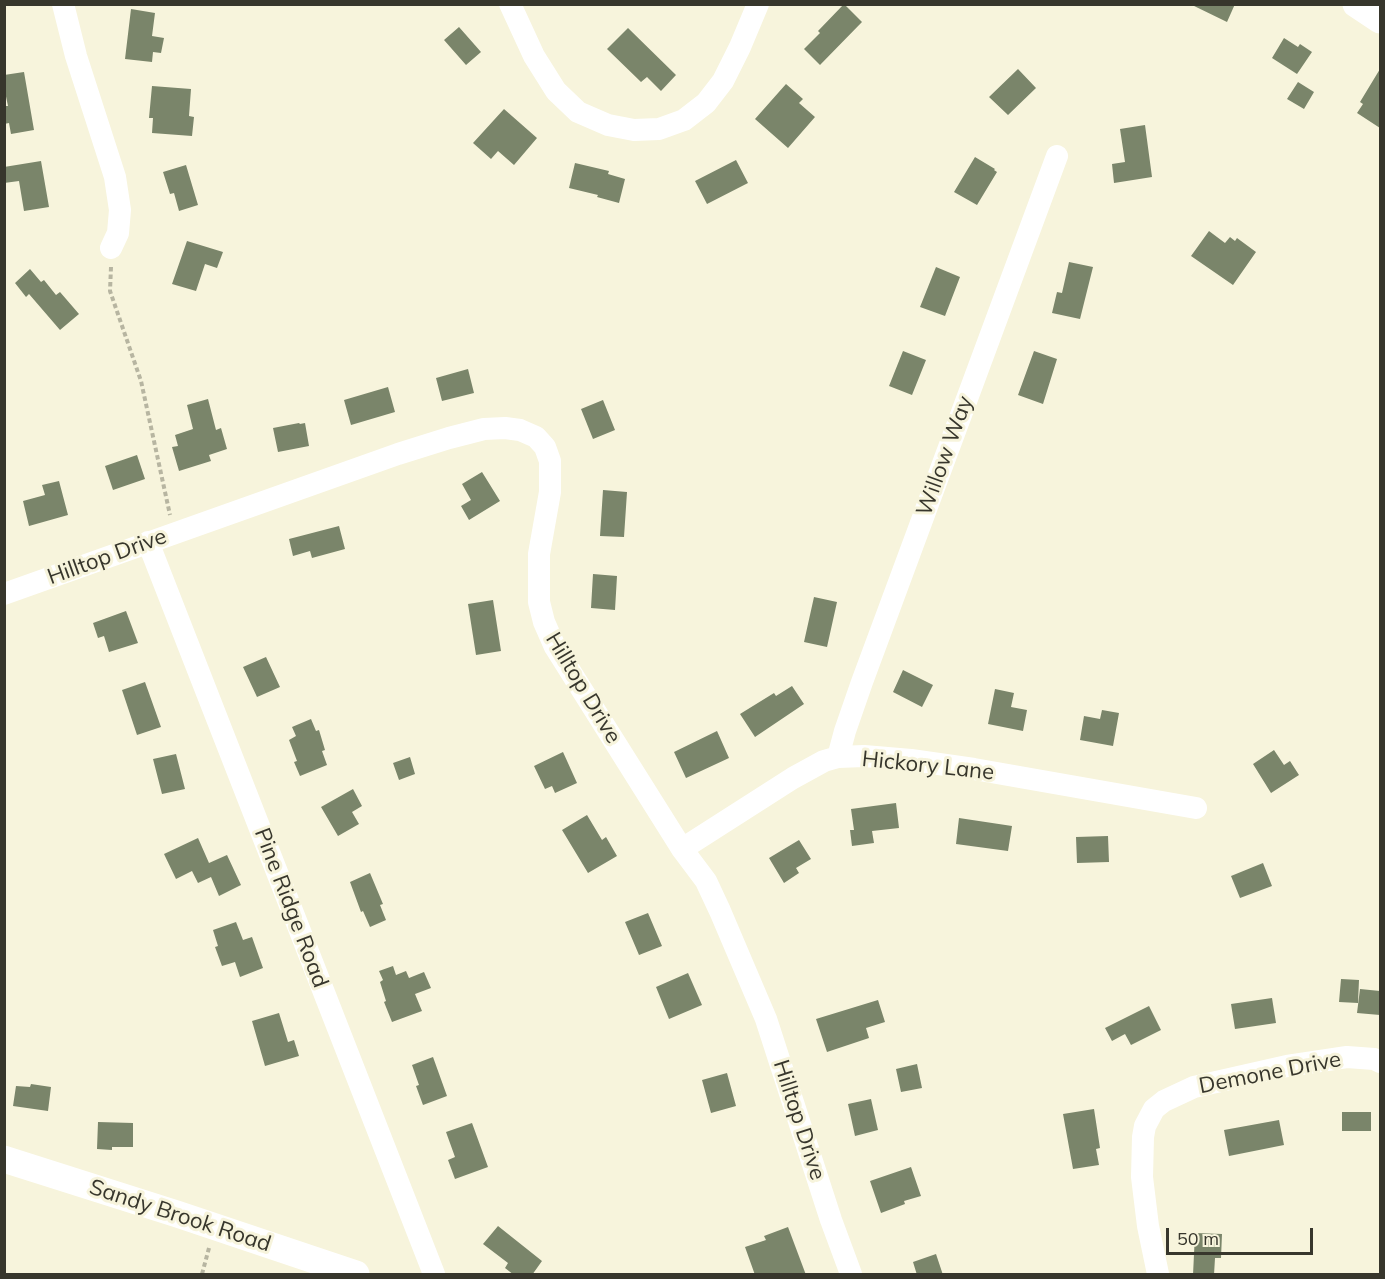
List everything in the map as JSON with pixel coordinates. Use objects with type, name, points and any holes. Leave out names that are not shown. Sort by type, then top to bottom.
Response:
[{"type":"street","points":[[63,4],[76,56],[115,177],[120,210],[118,233],[111,248]]},
{"type":"street","points":[[510,4],[534,56],[556,92],[578,112],[608,125],[634,130],[659,129],[684,120],[706,103],[727,72],[758,4]]},
{"type":"street","points":[[1356,4],[1380,20]]},
{"type":"street","name":"Willow Way","points":[[838,758],[862,682],[1057,156]]},
{"type":"street","name":"Hilltop Drive","points":[[4,594],[449,438],[484,429],[505,428],[520,430],[536,437],[545,447],[550,461],[550,492],[539,554],[539,602],[544,622],[555,647],[682,849],[706,881],[766,1019],[851,1275]]},
{"type":"street","name":"Pine Ridge Road","points":[[148,542],[434,1275]]},
{"type":"street","name":"Hickory Lane","points":[[682,849],[794,778],[824,761],[838,758],[864,756],[911,760],[1196,808]]},
{"type":"street","name":"Demone Drive","points":[[1158,1275],[1148,1226],[1142,1177],[1143,1137],[1145,1126],[1154,1109],[1164,1101],[1194,1087],[1287,1066],[1347,1057],[1374,1059],[1380,1062]]},
{"type":"street","name":"Sandy Brook Road","points":[[4,1159],[177,1214],[356,1275]]},
{"type":"path","points":[[111,248],[110,291],[141,381],[174,533]]},
{"type":"building","points":[[844,4],[862,22],[820,65],[804,49]]},
{"type":"building","points":[[1190,4],[1235,4],[1227,22]]},
{"type":"building","points":[[131,9],[155,13],[152,36],[164,38],[161,53],[153,52],[152,62],[125,59]]},
{"type":"building","points":[[459,27],[481,52],[466,65],[444,40]]},
{"type":"building","points":[[628,28],[676,75],[661,91],[647,77],[641,82],[607,49]]},
{"type":"building","points":[[1284,38],[1312,52],[1297,74],[1272,58]]},
{"type":"building","points":[[1018,69],[1036,88],[1008,115],[989,97]]},
{"type":"building","points":[[1380,69],[1380,128],[1357,113],[1363,104],[1360,102]]},
{"type":"building","points":[[24,72],[34,130],[11,134],[9,123],[4,124],[4,106],[8,106],[4,75]]},
{"type":"building","points":[[1298,82],[1314,92],[1304,109],[1287,99]]},
{"type":"building","points":[[786,84],[803,99],[799,103],[815,117],[788,148],[755,119]]},
{"type":"building","points":[[152,86],[191,89],[189,116],[194,117],[192,136],[152,133],[153,118],[149,118]]},
{"type":"building","points":[[504,109],[537,138],[514,165],[498,151],[491,159],[473,143]]},
{"type":"building","points":[[1145,125],[1152,177],[1114,183],[1112,164],[1125,162],[1120,129]]},
{"type":"building","points":[[975,157],[997,172],[977,205],[954,192]]},
{"type":"building","points":[[736,160],[748,183],[707,204],[695,181]]},
{"type":"building","points":[[41,161],[49,207],[24,211],[19,181],[4,183],[4,167]]},
{"type":"building","points":[[575,163],[609,171],[608,174],[625,179],[619,203],[569,188]]},
{"type":"building","points":[[186,165],[198,205],[179,211],[174,193],[170,194],[163,172]]},
{"type":"building","points":[[1209,231],[1225,243],[1230,237],[1235,241],[1237,238],[1256,252],[1233,285],[1191,256]]},
{"type":"building","points":[[187,241],[223,252],[217,268],[205,264],[196,291],[172,284]]},
{"type":"building","points":[[1069,262],[1093,267],[1080,319],[1052,313],[1057,292],[1062,293]]},
{"type":"building","points":[[936,267],[960,277],[945,316],[920,307]]},
{"type":"building","points":[[30,269],[41,282],[44,280],[56,295],[60,292],[79,314],[60,330],[29,294],[26,297],[15,283]]},
{"type":"building","points":[[903,351],[926,360],[912,395],[889,386]]},
{"type":"building","points":[[1034,351],[1057,359],[1043,404],[1018,395]]},
{"type":"building","points":[[468,369],[474,393],[442,401],[436,378]]},
{"type":"building","points":[[388,387],[395,412],[351,425],[344,400]]},
{"type":"building","points":[[208,399],[216,430],[221,428],[227,449],[209,455],[211,461],[179,471],[172,447],[178,446],[175,435],[193,429],[187,405]]},
{"type":"building","points":[[603,400],[615,430],[593,439],[581,409]]},
{"type":"building","points":[[305,423],[309,446],[278,452],[273,428]]},
{"type":"building","points":[[137,455],[145,479],[113,490],[105,466]]},
{"type":"building","points":[[482,472],[500,501],[469,520],[461,506],[471,500],[462,484]]},
{"type":"building","points":[[59,481],[68,515],[29,526],[23,501],[45,495],[42,485]]},
{"type":"building","points":[[603,490],[627,492],[624,537],[600,536]]},
{"type":"building","points":[[339,526],[345,549],[312,558],[310,551],[293,556],[289,539]]},
{"type":"building","points":[[593,574],[617,576],[615,610],[591,608]]},
{"type":"building","points":[[814,597],[837,602],[827,647],[804,642]]},
{"type":"building","points":[[493,600],[501,651],[476,655],[468,604]]},
{"type":"building","points":[[126,611],[138,643],[109,652],[104,636],[98,638],[93,623]]},
{"type":"building","points":[[266,657],[280,687],[257,697],[243,667]]},
{"type":"building","points":[[903,670],[933,685],[922,707],[893,692]]},
{"type":"building","points":[[145,682],[161,727],[137,735],[122,690]]},
{"type":"building","points":[[792,686],[804,704],[755,737],[740,714],[774,693],[776,696]]},
{"type":"building","points":[[995,689],[1014,693],[1011,707],[1027,710],[1023,731],[988,724]]},
{"type":"building","points":[[1102,710],[1119,713],[1113,746],[1080,740],[1084,716],[1100,719]]},
{"type":"building","points":[[311,719],[316,731],[319,730],[327,765],[300,776],[289,740],[296,736],[292,727]]},
{"type":"building","points":[[717,731],[729,758],[686,778],[674,752]]},
{"type":"building","points":[[1274,750],[1284,765],[1290,761],[1299,775],[1271,793],[1253,764]]},
{"type":"building","points":[[563,752],[577,783],[555,793],[552,786],[545,789],[534,766]]},
{"type":"building","points":[[176,754],[185,789],[162,794],[153,759]]},
{"type":"building","points":[[410,757],[415,774],[399,780],[393,763]]},
{"type":"building","points":[[353,789],[362,806],[352,812],[359,824],[338,836],[321,807]]},
{"type":"building","points":[[896,803],[899,828],[872,831],[874,843],[852,846],[850,830],[854,830],[851,809]]},
{"type":"building","points":[[587,815],[602,840],[606,837],[617,856],[588,873],[562,830]]},
{"type":"building","points":[[959,818],[1012,826],[1008,851],[956,844]]},
{"type":"building","points":[[1108,836],[1109,862],[1077,863],[1076,837]]},
{"type":"building","points":[[198,838],[209,863],[227,855],[241,885],[219,896],[211,877],[198,883],[192,871],[176,879],[164,854]]},
{"type":"building","points":[[799,840],[811,859],[796,868],[799,873],[784,883],[769,858]]},
{"type":"building","points":[[1263,863],[1272,886],[1240,898],[1231,876]]},
{"type":"building","points":[[370,873],[383,904],[380,905],[386,920],[370,927],[363,911],[361,912],[350,882]]},
{"type":"building","points":[[648,913],[662,946],[639,955],[625,922]]},
{"type":"building","points":[[236,922],[243,940],[252,937],[263,968],[240,977],[235,962],[222,966],[215,947],[218,946],[213,930]]},
{"type":"building","points":[[393,966],[396,975],[406,971],[409,978],[424,972],[431,988],[415,994],[422,1011],[392,1022],[384,1002],[386,1001],[380,982],[383,980],[379,971]]},
{"type":"building","points":[[688,973],[702,1005],[669,1019],[656,987]]},
{"type":"building","points":[[1341,979],[1359,980],[1358,1003],[1339,1002]]},
{"type":"building","points":[[1360,989],[1380,991],[1380,1015],[1357,1013]]},
{"type":"building","points":[[1272,998],[1276,1023],[1235,1029],[1231,1004]]},
{"type":"building","points":[[878,1000],[885,1022],[866,1028],[869,1038],[827,1052],[816,1019]]},
{"type":"building","points":[[1149,1006],[1161,1030],[1131,1045],[1125,1034],[1112,1041],[1105,1028]]},
{"type":"building","points":[[279,1013],[288,1042],[294,1040],[299,1056],[265,1066],[252,1021]]},
{"type":"building","points":[[433,1057],[447,1096],[423,1105],[412,1065]]},
{"type":"building","points":[[917,1064],[922,1088],[901,1092],[896,1069]]},
{"type":"building","points":[[727,1073],[736,1106],[711,1113],[702,1080]]},
{"type":"building","points":[[31,1084],[51,1087],[48,1111],[13,1106],[16,1086],[30,1087]]},
{"type":"building","points":[[871,1099],[878,1130],[855,1136],[848,1104]]},
{"type":"building","points":[[1094,1109],[1100,1148],[1096,1149],[1099,1165],[1073,1169],[1063,1114]]},
{"type":"building","points":[[1342,1112],[1371,1112],[1371,1131],[1342,1131]]},
{"type":"building","points":[[1279,1120],[1284,1145],[1229,1156],[1224,1130]]},
{"type":"building","points":[[98,1122],[133,1123],[133,1147],[112,1147],[112,1150],[97,1149]]},
{"type":"building","points":[[472,1123],[488,1167],[455,1179],[448,1160],[455,1157],[446,1132]]},
{"type":"building","points":[[911,1167],[921,1196],[904,1201],[905,1204],[881,1213],[870,1181]]},
{"type":"building","points":[[498,1226],[542,1261],[532,1275],[514,1275],[505,1268],[508,1263],[483,1244]]},
{"type":"building","points":[[788,1227],[806,1275],[755,1275],[745,1247],[766,1240],[764,1236]]},
{"type":"building","points":[[1195,1233],[1222,1234],[1221,1258],[1215,1258],[1214,1275],[1193,1275]]},
{"type":"building","points":[[936,1254],[943,1275],[917,1275],[913,1262]]}]
